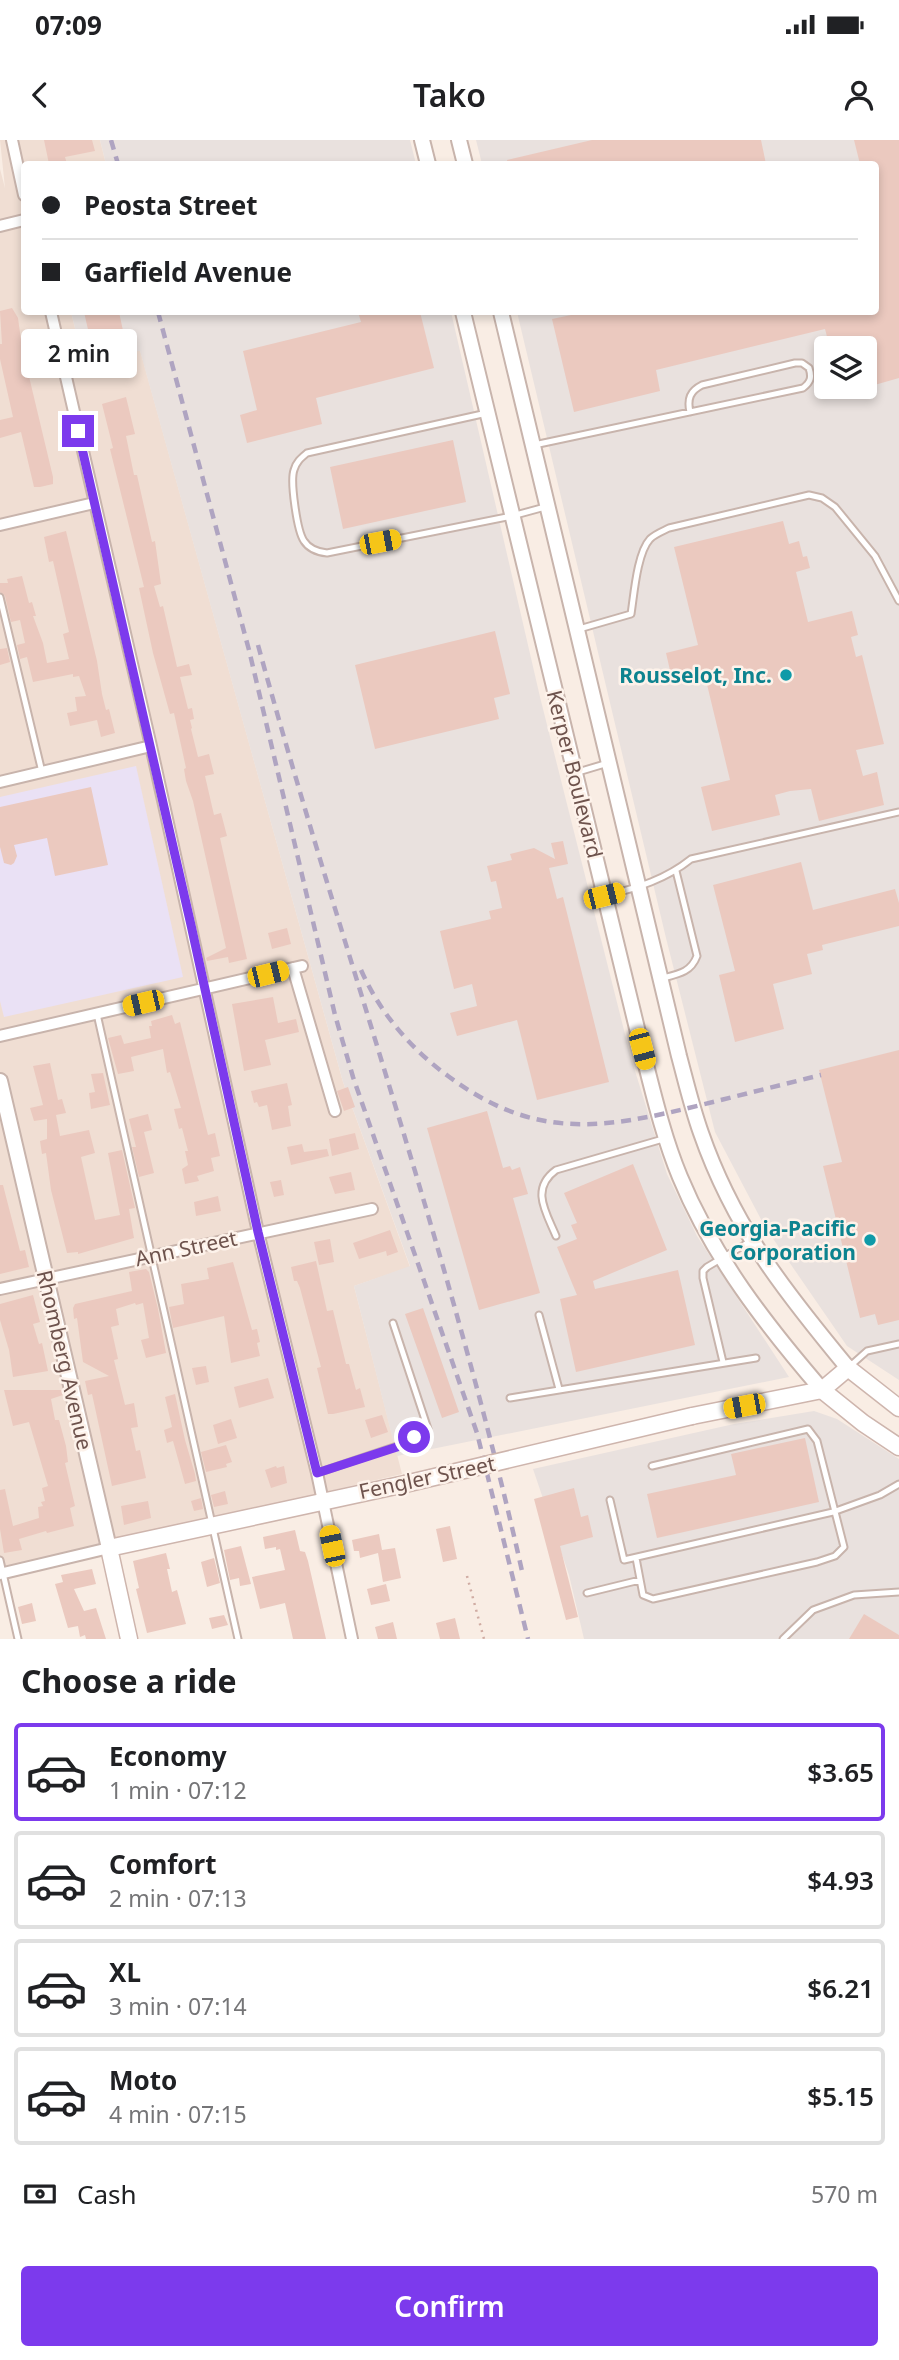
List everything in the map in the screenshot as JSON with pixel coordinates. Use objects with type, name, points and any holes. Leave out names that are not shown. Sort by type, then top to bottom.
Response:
[{"type":"main road","name":"Fengler Street","points":[[109,1548],[405,1484],[692,1416],[822,1390],[848,1368]]},
{"type":"main road","name":"Kerper Boulevard","points":[[848,1368],[899,1408]]},
{"type":"main road","name":"Kerper Boulevard","points":[[822,1390],[863,1423],[899,1447]]},
{"type":"main road","name":"Rhomberg Avenue","points":[[109,1548],[129,1639]]},
{"type":"street","points":[[12,140],[21,181]]},
{"type":"street","points":[[422,140],[427,161]]},
{"type":"street","points":[[459,140],[464,161]]},
{"type":"street","points":[[0,226],[21,221]]},
{"type":"street","points":[[52,315],[151,746],[258,1232],[317,1473],[352,1639]]},
{"type":"street","name":"Kerper Boulevard","points":[[464,315],[604,896],[667,1138],[680,1177],[722,1258],[765,1321],[822,1390]]},
{"type":"street","name":"Kerper Boulevard","points":[[502,315],[660,978],[700,1133],[732,1206],[751,1241],[791,1299],[848,1368]]},
{"type":"street","points":[[0,524],[94,503]]},
{"type":"street","points":[[0,782],[151,746]]},
{"type":"street","points":[[0,1036],[297,967],[335,1111]]},
{"type":"street","name":"Rhomberg Avenue","points":[[0,1081],[109,1548]]},
{"type":"street","name":"Ann Street","points":[[0,1289],[372,1209]]},
{"type":"street","name":"Fengler Street","points":[[1,1573],[109,1548]]},
{"type":"lane","points":[[534,445],[691,412],[803,388],[809,383],[809,368],[802,363],[795,363],[702,385],[690,394],[688,402],[691,412]]},
{"type":"lane","points":[[487,413],[307,453],[298,461],[292,478],[299,531],[304,542],[312,549],[327,553],[512,516],[548,506]]},
{"type":"lane","points":[[577,629],[631,614],[641,559],[646,545],[658,533],[669,528],[809,495],[822,498],[835,507],[875,556],[899,601]]},
{"type":"lane","points":[[0,597],[41,772]]},
{"type":"lane","points":[[575,773],[610,762]]},
{"type":"lane","points":[[604,896],[639,887],[676,871],[691,859],[899,811]]},
{"type":"lane","points":[[660,978],[688,970],[694,965],[697,956],[676,871]]},
{"type":"lane","points":[[97,1014],[239,1639]]},
{"type":"lane","points":[[556,1236],[542,1199],[542,1186],[546,1177],[556,1170],[667,1138]]},
{"type":"lane","points":[[723,1362],[703,1271],[751,1241]]},
{"type":"lane","points":[[539,1315],[559,1389]]},
{"type":"lane","points":[[317,1473],[400,1446],[428,1429],[393,1323]]},
{"type":"lane","points":[[848,1368],[867,1351],[899,1344]]},
{"type":"lane","points":[[510,1398],[756,1358]]},
{"type":"lane","points":[[636,1558],[643,1595],[653,1599],[791,1569],[835,1556],[844,1547],[817,1441],[807,1429],[652,1466]]},
{"type":"lane","points":[[610,1500],[624,1560],[833,1511],[880,1495],[899,1484]]},
{"type":"lane","points":[[0,1560],[18,1639]]},
{"type":"lane","points":[[587,1593],[640,1580]]},
{"type":"lane","points":[[783,1639],[813,1610],[854,1595],[899,1592]]},
{"type":"path","points":[[467,1576],[484,1639]]},
{"type":"shaded area","points":[[0,140],[100,140],[105,161],[21,161],[21,315],[72,315],[82,356],[140,350],[343,1082],[410,1267],[354,1286],[402,1474],[0,1568],[0,169],[5,188]]},
{"type":"shaded area","points":[[100,140],[410,140],[415,161],[105,161]]},
{"type":"shaded area","points":[[476,140],[899,140],[899,1380],[847,1346],[765,1227],[715,1132],[518,315],[879,315],[879,161],[481,161]]},
{"type":"shaded area","points":[[72,315],[452,315],[540,697],[631,1058],[667,1174],[697,1236],[789,1377],[397,1456],[354,1286],[410,1266],[343,1082],[140,351],[82,356]]},
{"type":"shaded area","points":[[136,766],[183,977],[4,1017],[0,1001],[0,797]]},
{"type":"shaded area","points":[[814,1411],[837,1419],[899,1459],[899,1639],[584,1639],[569,1575],[533,1469],[734,1424]]},
{"type":"building","points":[[44,140],[92,140],[95,151],[65,157],[66,161],[48,161]]},
{"type":"building","points":[[592,140],[761,140],[765,161],[507,161]]},
{"type":"building","points":[[854,140],[899,140],[899,378],[877,384],[877,336],[827,336],[825,329],[656,370],[660,391],[574,412],[552,319],[571,315],[879,315],[879,161],[859,161]]},
{"type":"building","points":[[12,308],[18,318],[21,340],[26,339],[30,356],[26,357],[26,364],[53,477],[53,484],[40,487],[34,487],[21,432],[0,438],[0,420],[13,417],[0,359],[0,311]]},
{"type":"building","points":[[85,315],[120,315],[125,340],[92,347]]},
{"type":"building","points":[[359,315],[421,315],[434,368],[316,398],[322,424],[247,443],[240,415],[257,410],[243,351],[361,322]]},
{"type":"building","points":[[126,397],[135,434],[126,436],[152,542],[155,541],[161,584],[154,586],[160,607],[163,606],[177,667],[189,664],[192,675],[180,677],[188,709],[192,708],[194,719],[190,720],[191,729],[198,757],[209,754],[214,774],[205,776],[214,815],[221,813],[227,836],[220,838],[247,959],[229,963],[228,957],[207,961],[206,958],[226,948],[193,801],[186,781],[186,768],[174,713],[170,714],[153,653],[139,588],[144,587],[110,449],[113,448],[102,404]]},
{"type":"building","points":[[453,440],[466,502],[343,529],[330,467]]},
{"type":"building","name":"Rousselot, Inc.","points":[[783,521],[789,544],[799,541],[803,557],[807,556],[810,568],[796,572],[808,622],[852,611],[858,635],[851,637],[856,657],[862,655],[884,744],[856,750],[863,776],[877,772],[884,805],[819,821],[811,789],[790,791],[775,795],[780,815],[712,831],[701,787],[730,780],[704,672],[672,679],[666,653],[698,645],[674,547]]},
{"type":"building","points":[[66,531],[97,661],[102,694],[115,733],[101,737],[97,720],[70,726],[67,713],[77,711],[75,697],[86,696],[79,676],[73,677],[73,674],[33,682],[27,657],[20,659],[17,645],[25,643],[20,620],[11,622],[5,596],[0,592],[0,583],[8,583],[7,579],[22,576],[29,603],[32,602],[36,616],[33,616],[47,663],[69,659],[63,634],[69,632],[53,561],[49,562],[44,537]]},
{"type":"building","points":[[495,631],[510,694],[494,698],[499,719],[375,749],[355,665]]},
{"type":"building","points":[[7,648],[10,662],[0,665],[0,649]]},
{"type":"building","points":[[91,787],[108,865],[55,876],[47,838],[14,845],[17,856],[14,863],[4,863],[0,847],[0,807]]},
{"type":"building","points":[[563,841],[568,864],[549,868],[557,899],[563,897],[609,1082],[537,1100],[517,1020],[457,1036],[450,1013],[477,1006],[472,984],[454,989],[440,931],[491,919],[489,911],[502,908],[496,881],[491,882],[487,866],[512,860],[510,854],[534,848],[555,859],[551,843]]},
{"type":"building","points":[[801,862],[813,910],[895,889],[899,903],[899,926],[822,945],[823,950],[807,954],[812,974],[773,984],[784,1029],[735,1042],[719,975],[735,971],[713,885]]},
{"type":"building","points":[[287,928],[291,944],[272,949],[268,933]]},
{"type":"building","points":[[273,997],[278,1023],[296,1019],[299,1032],[265,1040],[271,1065],[244,1071],[232,1004]]},
{"type":"building","points":[[172,1015],[175,1024],[180,1022],[208,1135],[215,1133],[220,1156],[211,1158],[214,1171],[197,1176],[199,1181],[185,1184],[182,1169],[188,1165],[185,1151],[188,1151],[174,1109],[181,1108],[170,1072],[167,1073],[163,1049],[131,1057],[134,1071],[118,1074],[108,1038],[121,1035],[124,1044],[151,1038],[151,1021]]},
{"type":"building","name":"Georgia-Pacific Corporation","points":[[899,1050],[899,1320],[878,1325],[875,1314],[860,1318],[823,1166],[842,1162],[819,1070]]},
{"type":"building","points":[[50,1063],[58,1100],[62,1099],[66,1113],[56,1115],[60,1136],[89,1130],[95,1153],[81,1157],[95,1220],[120,1215],[108,1153],[122,1150],[135,1208],[129,1209],[134,1238],[78,1254],[67,1253],[51,1190],[46,1153],[42,1154],[40,1141],[47,1139],[47,1119],[34,1121],[30,1108],[43,1105],[33,1066]]},
{"type":"building","points":[[103,1073],[110,1105],[91,1109],[89,1093],[95,1092],[91,1074]]},
{"type":"building","points":[[287,1083],[292,1105],[288,1106],[291,1126],[272,1130],[267,1105],[259,1107],[257,1102],[254,1103],[251,1091]]},
{"type":"building","points":[[348,1087],[355,1107],[344,1111],[337,1091]]},
{"type":"building","points":[[487,1111],[503,1168],[510,1166],[512,1170],[520,1167],[528,1194],[513,1198],[540,1293],[479,1310],[427,1128]]},
{"type":"building","points":[[148,1114],[152,1130],[144,1132],[154,1173],[139,1177],[132,1147],[136,1147],[129,1119]]},
{"type":"building","points":[[355,1133],[359,1149],[332,1156],[329,1139]]},
{"type":"building","points":[[302,1144],[304,1152],[327,1149],[329,1156],[291,1165],[287,1147]]},
{"type":"building","points":[[633,1164],[667,1250],[593,1281],[595,1289],[678,1270],[695,1345],[576,1372],[560,1299],[577,1295],[557,1247],[577,1239],[571,1225],[577,1223],[564,1193]]},
{"type":"building","points":[[351,1172],[355,1190],[335,1194],[329,1177]]},
{"type":"building","points":[[281,1180],[284,1195],[274,1197],[270,1182]]},
{"type":"building","points":[[0,1185],[3,1185],[20,1251],[25,1250],[29,1267],[0,1274]]},
{"type":"building","points":[[218,1196],[221,1211],[196,1216],[194,1202]]},
{"type":"building","points":[[390,1230],[398,1252],[387,1256],[386,1251],[359,1259],[353,1243]]},
{"type":"building","points":[[330,1239],[334,1262],[319,1265],[314,1242]]},
{"type":"building","points":[[316,1261],[327,1311],[333,1310],[346,1364],[349,1364],[356,1390],[360,1388],[365,1407],[328,1414],[317,1368],[321,1367],[300,1288],[297,1281],[294,1281],[291,1267]]},
{"type":"building","points":[[233,1262],[252,1330],[257,1329],[260,1356],[231,1363],[224,1316],[173,1328],[169,1307],[184,1304],[181,1284],[209,1279],[207,1268]]},
{"type":"building","points":[[146,1269],[158,1309],[166,1353],[146,1358],[141,1340],[149,1338],[143,1303],[116,1309],[119,1325],[111,1327],[118,1359],[114,1360],[125,1405],[134,1403],[138,1427],[131,1428],[136,1451],[140,1450],[146,1478],[112,1486],[92,1394],[88,1395],[85,1381],[109,1376],[83,1362],[77,1318],[74,1319],[73,1308],[75,1304],[132,1291],[129,1272]]},
{"type":"building","points":[[33,1295],[40,1322],[33,1324],[39,1344],[42,1343],[48,1371],[13,1377],[9,1350],[0,1320],[0,1304]]},
{"type":"building","points":[[423,1308],[459,1412],[442,1418],[405,1314]]},
{"type":"building","points":[[206,1366],[209,1382],[196,1385],[192,1368]]},
{"type":"building","points":[[268,1378],[274,1398],[239,1408],[234,1387]]},
{"type":"building","points":[[4,1390],[62,1390],[63,1395],[51,1399],[55,1420],[59,1420],[66,1446],[68,1462],[65,1463],[75,1506],[70,1508],[74,1526],[19,1539],[22,1550],[4,1553],[0,1529],[0,1490],[5,1489],[13,1526],[39,1518],[38,1507],[43,1506],[41,1502],[45,1501],[42,1488],[48,1486],[29,1422],[13,1426]]},
{"type":"building","points":[[175,1394],[196,1481],[185,1484],[173,1441],[167,1443],[164,1430],[172,1427],[165,1397]]},
{"type":"building","points":[[382,1415],[388,1432],[371,1438],[365,1420]]},
{"type":"building","points":[[231,1419],[237,1438],[218,1444],[213,1425]]},
{"type":"building","points":[[805,1438],[819,1502],[657,1538],[647,1494],[736,1475],[731,1454]]},
{"type":"building","points":[[226,1445],[232,1462],[226,1464],[227,1467],[206,1472],[201,1452]]},
{"type":"building","points":[[284,1466],[287,1483],[271,1488],[265,1470]]},
{"type":"building","points":[[574,1488],[581,1517],[588,1515],[593,1537],[560,1546],[578,1617],[566,1620],[534,1499]]},
{"type":"building","points":[[225,1491],[228,1504],[214,1507],[211,1495]]},
{"type":"building","points":[[201,1498],[203,1509],[194,1511],[191,1501]]},
{"type":"building","points":[[148,1501],[151,1518],[124,1525],[121,1506]]},
{"type":"building","points":[[450,1526],[457,1559],[443,1562],[436,1529]]},
{"type":"building","points":[[295,1530],[300,1551],[305,1552],[308,1561],[326,1639],[293,1639],[285,1603],[260,1609],[252,1577],[285,1570],[280,1549],[265,1549],[263,1537]]},
{"type":"building","points":[[379,1534],[382,1550],[395,1548],[401,1578],[383,1582],[378,1553],[360,1558],[359,1551],[354,1551],[352,1540]]},
{"type":"building","points":[[241,1546],[251,1584],[240,1586],[239,1578],[230,1580],[224,1550]]},
{"type":"building","points":[[166,1553],[172,1592],[177,1590],[186,1624],[147,1633],[136,1589],[139,1588],[133,1561]]},
{"type":"building","points":[[214,1558],[220,1583],[207,1587],[201,1562]]},
{"type":"building","points":[[92,1569],[96,1584],[74,1589],[84,1611],[96,1608],[106,1639],[86,1639],[85,1635],[80,1637],[78,1626],[68,1628],[55,1584],[63,1582],[61,1575]]},
{"type":"building","points":[[386,1584],[390,1601],[371,1605],[367,1589]]},
{"type":"building","points":[[32,1603],[36,1621],[22,1624],[18,1607]]},
{"type":"building","points":[[864,1614],[899,1635],[899,1639],[849,1639]]},
{"type":"building","points":[[224,1615],[228,1625],[212,1629],[209,1618]]},
{"type":"building","points":[[455,1618],[460,1639],[440,1639],[436,1623]]},
{"type":"building","points":[[393,1622],[397,1639],[378,1639],[375,1627]]},
{"type":"railway","points":[[111,140],[117,161]]},
{"type":"railway","points":[[159,315],[249,650],[335,1015],[353,1077],[477,1433],[528,1639]]},
{"type":"railway","points":[[258,645],[430,1222],[494,1454],[522,1571]]},
{"type":"railway","points":[[361,970],[387,1015],[409,1042],[434,1065],[480,1097],[510,1111],[540,1120],[570,1124],[632,1120],[821,1075]]},
{"type":"place","name":"Rousselot, Inc.","points":[[786,675]]},
{"type":"place","name":"Georgia-Pacific Corporation","points":[[870,1240]]},
{"type":"route","points":[[78,431],[151,746],[258,1232],[317,1473],[400,1446],[414,1437]]}]
